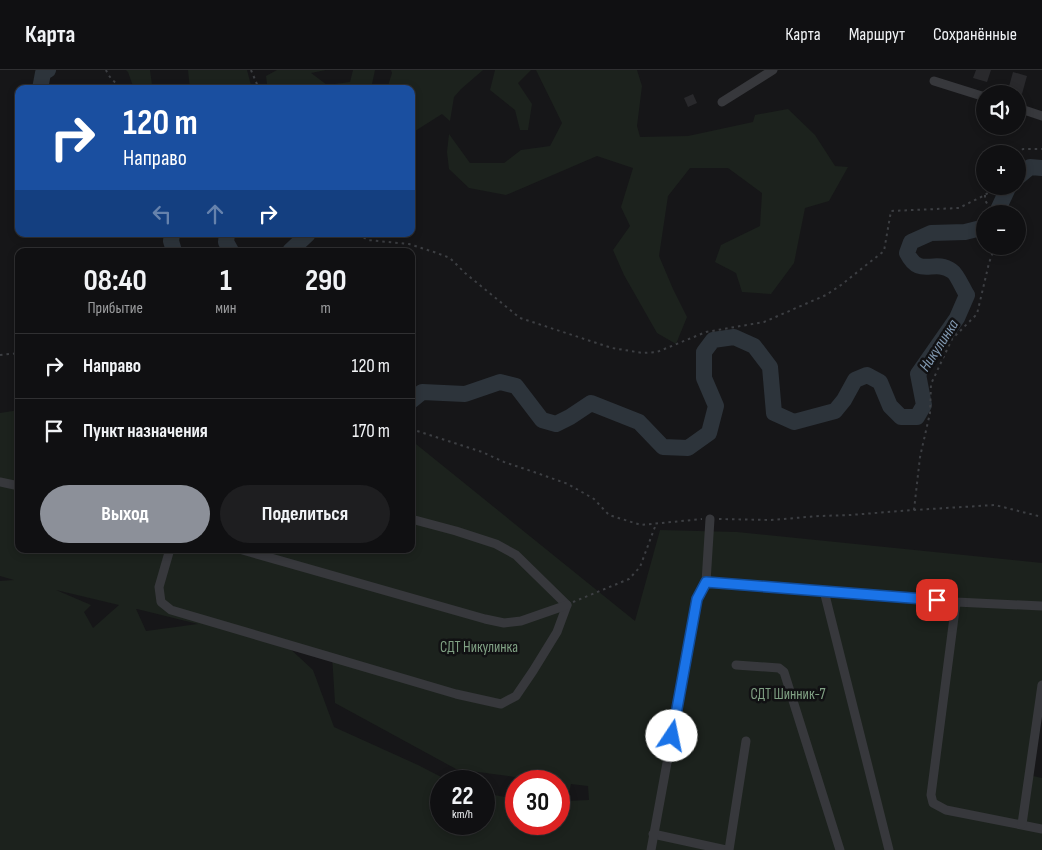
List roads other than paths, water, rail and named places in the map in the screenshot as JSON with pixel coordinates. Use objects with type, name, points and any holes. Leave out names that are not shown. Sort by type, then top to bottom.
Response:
[{"type":"street","points":[[722,102],[774,70]]},
{"type":"street","points":[[934,81],[976,94]]},
{"type":"street","points":[[1026,111],[1042,116]]},
{"type":"street","points":[[0,482],[15,485]]},
{"type":"street","points":[[650,850],[697,599],[706,582],[710,519]]},
{"type":"street","points":[[415,520],[496,544],[516,554],[567,605]]},
{"type":"street","points":[[169,553],[159,587],[161,602],[172,610],[456,694],[500,704],[516,696],[533,671],[558,632],[567,605]]},
{"type":"street","points":[[252,553],[504,623],[521,621],[567,605]]},
{"type":"street","points":[[706,582],[956,602],[1042,606]]},
{"type":"street","points":[[824,591],[889,850]]},
{"type":"street","points":[[956,602],[931,795],[933,803],[946,810],[1042,828]]},
{"type":"street","points":[[736,665],[779,668],[784,672],[840,850]]},
{"type":"street","points":[[1022,824],[1042,685]]},
{"type":"street","points":[[653,834],[727,850],[746,741]]},
{"type":"waterway","name":"Никулинка","points":[[41,85],[43,73],[48,70]]},
{"type":"waterway","name":"Никулинка","points":[[1026,170],[1030,167],[1042,168]]},
{"type":"waterway","name":"Никулинка","points":[[1000,205],[1005,195]]},
{"type":"waterway","name":"Никулинка","points":[[415,398],[422,392],[465,394],[500,382],[516,386],[542,420],[556,424],[591,403],[639,422],[663,447],[688,448],[709,433],[716,406],[704,378],[704,352],[713,340],[734,337],[754,346],[770,367],[774,413],[794,422],[835,411],[844,400],[855,380],[867,375],[880,382],[890,406],[901,417],[917,417],[924,405],[918,374],[957,318],[967,295],[952,271],[939,266],[922,267],[912,261],[907,253],[911,242],[931,233],[965,232],[976,229]]},
{"type":"waterway","name":"Никулинка","points":[[172,237],[173,248]]},
{"type":"waterway","name":"Никулинка","points":[[227,237],[226,242],[229,248]]},
{"type":"waterway","name":"Никулинка","points":[[293,248],[305,237]]},
{"type":"park label","name":"СДТ Никулинка","points":[[479,647]]},
{"type":"park label","name":"СДТ Шинник-7","points":[[788,694]]}]
